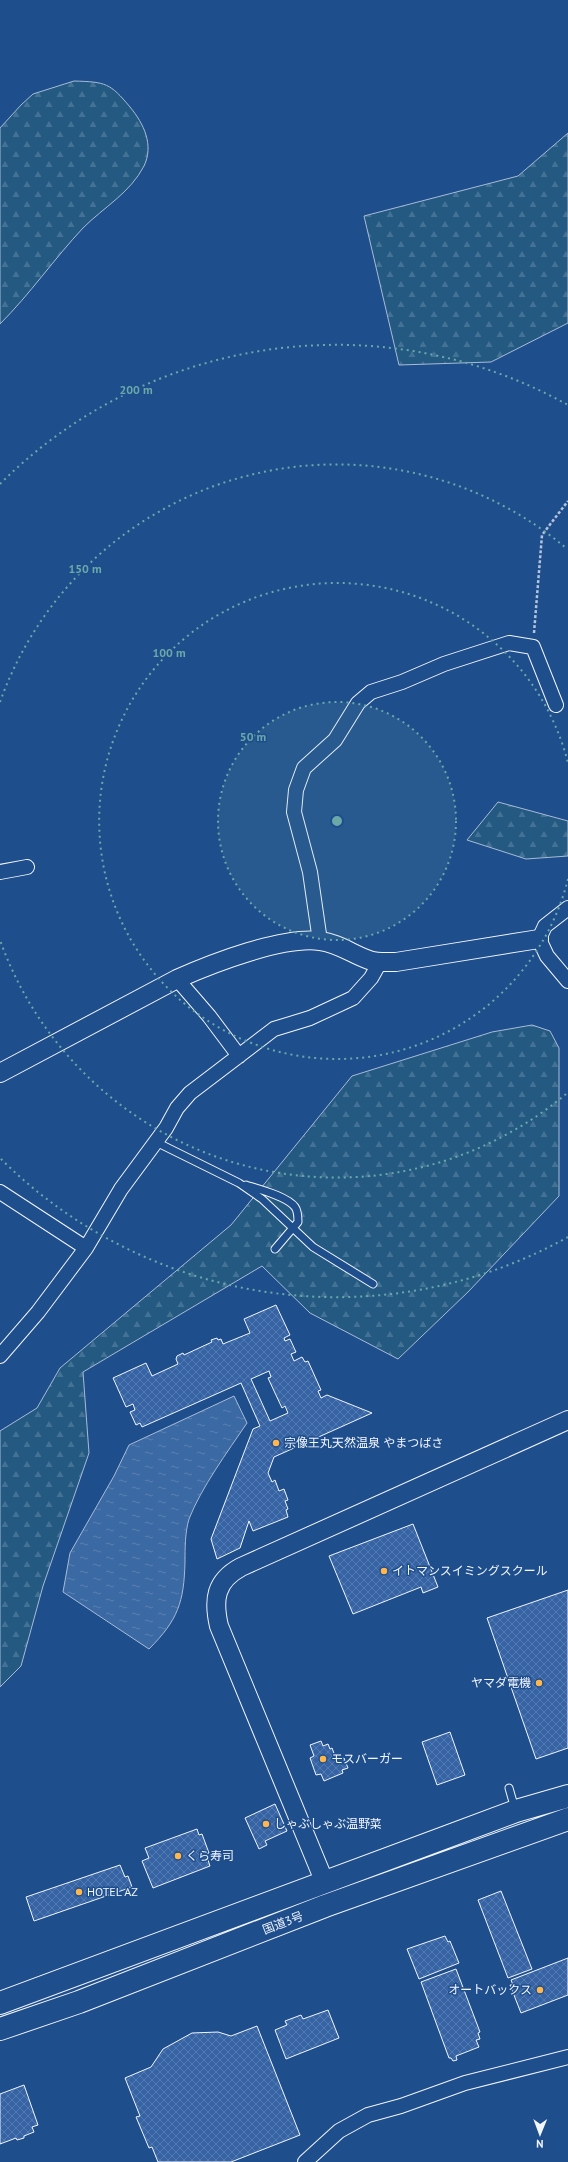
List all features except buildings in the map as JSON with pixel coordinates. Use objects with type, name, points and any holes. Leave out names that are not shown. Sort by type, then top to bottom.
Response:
[{"type":"highway","name":"国道3号","points":[[0,2003],[516,1812],[568,1796]]},
{"type":"highway","name":"国道3号","points":[[0,2029],[79,2002],[325,1906],[568,1820]]},
{"type":"street","points":[[320,941],[310,872],[294,812],[296,790],[304,768],[335,740],[358,703],[371,692],[402,682],[444,664],[509,643],[532,647],[556,705]]},
{"type":"street","points":[[0,872],[27,867]]},
{"type":"street","points":[[568,908],[545,926],[539,940],[547,956],[568,981]]},
{"type":"street","points":[[0,1073],[177,979],[199,969],[277,944],[320,941],[336,945],[369,960],[396,962],[539,940]]},
{"type":"street","points":[[0,1356],[38,1312],[86,1248],[121,1189],[156,1142],[177,1108],[190,1094],[274,1029],[310,1018],[353,998],[371,978],[380,962]]},
{"type":"street","points":[[177,979],[209,1016],[239,1056]]},
{"type":"street","points":[[0,1192],[86,1248]]},
{"type":"street","points":[[325,1883],[219,1626],[215,1608],[217,1594],[224,1581],[232,1572],[241,1567],[568,1420]]},
{"type":"street","points":[[304,2162],[339,2132],[368,2115],[401,2106],[465,2083],[568,2057]]},
{"type":"lane","points":[[156,1142],[239,1183],[262,1199],[313,1247],[373,1284]]},
{"type":"lane","points":[[239,1183],[268,1192],[294,1206],[297,1212],[298,1222],[275,1249]]},
{"type":"lane","points":[[509,1788],[516,1812]]},
{"type":"path","points":[[532,647],[542,534],[568,501]]},
{"type":"green space","points":[[74,81],[101,83],[112,88],[123,99],[140,120],[148,143],[147,158],[144,166],[132,184],[83,228],[22,301],[0,324],[0,128],[33,94]]},
{"type":"green space","points":[[568,133],[568,323],[491,362],[399,365],[364,216],[518,176]]},
{"type":"green space","points":[[498,802],[568,821],[568,856],[526,859],[467,840]]},
{"type":"green space","points":[[532,1025],[550,1031],[559,1048],[559,1196],[468,1292],[398,1359],[310,1313],[262,1266],[83,1372],[89,1453],[43,1586],[21,1666],[0,1687],[0,1431],[37,1408],[60,1368],[231,1225],[352,1076],[492,1032]]},
{"type":"water","points":[[234,1396],[247,1423],[223,1458],[194,1507],[189,1519],[186,1535],[183,1588],[178,1610],[167,1629],[149,1649],[63,1592],[70,1553],[114,1476],[129,1445]]},
{"type":"place","name":"宗像王丸天然温泉 やまつばさ","points":[[276,1443]]},
{"type":"place","name":"イトマンスイミングスクール","points":[[384,1571]]},
{"type":"place","name":"ヤマダ電機","points":[[539,1683]]},
{"type":"place","name":"モスバーガー","points":[[323,1759]]},
{"type":"place","name":"しゃぶしゃぶ温野菜","points":[[266,1824]]},
{"type":"place","name":"くら寿司","points":[[178,1856]]},
{"type":"place","name":"HOTEL AZ","points":[[79,1892]]},
{"type":"place","name":"オートバックス","points":[[540,1990]]}]
